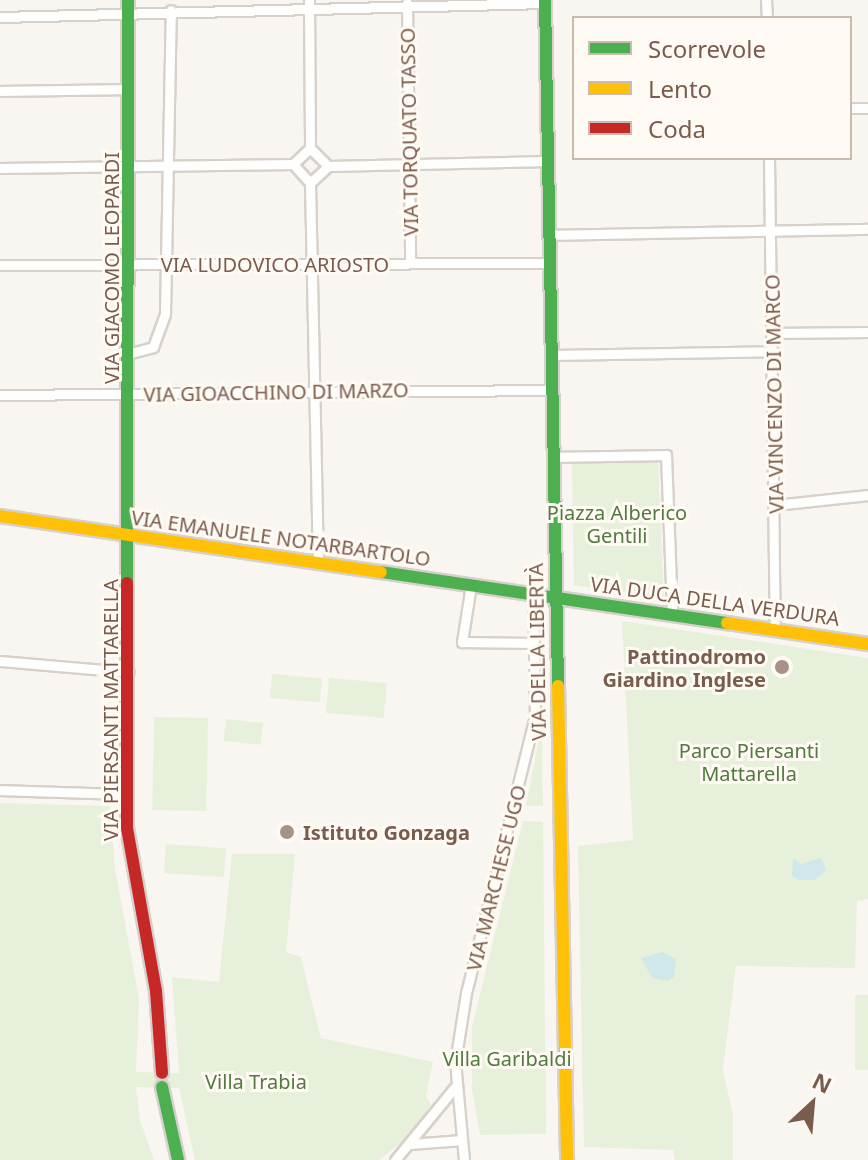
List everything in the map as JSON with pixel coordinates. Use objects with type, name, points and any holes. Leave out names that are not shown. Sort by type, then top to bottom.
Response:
[{"type":"street","points":[[0,17],[128,6],[171,10],[226,4],[545,1]]},
{"type":"street","name":"VIA DELLA LIBERTÀ","points":[[545,1],[567,1160]]},
{"type":"street","name":"VIA TORQUATO TASSO","points":[[407,3],[410,263]]},
{"type":"street","points":[[309,4],[310,148],[328,166]]},
{"type":"street","name":"VIA GIACOMO LEOPARDI","points":[[128,6],[130,536]]},
{"type":"street","points":[[131,353],[143,353],[159,340],[170,265],[171,10]]},
{"type":"street","points":[[0,91],[129,89]]},
{"type":"street","points":[[0,168],[293,164],[310,148]]},
{"type":"street","name":"VIA VINCENZO DI MARCO","points":[[769,160],[775,630]]},
{"type":"street","points":[[310,183],[328,166],[548,161]]},
{"type":"street","points":[[293,164],[310,183],[318,563]]},
{"type":"street","points":[[549,235],[868,229]]},
{"type":"street","name":"VIA LUDOVICO ARIOSTO","points":[[0,265],[550,263]]},
{"type":"street","points":[[773,333],[868,332]]},
{"type":"street","points":[[552,355],[773,351]]},
{"type":"street","name":"VIA GIOACCHINO DI MARZO","points":[[0,395],[552,390]]},
{"type":"street","points":[[554,457],[666,455],[672,614]]},
{"type":"street","points":[[775,505],[868,495]]},
{"type":"street","name":"VIA EMANUELE NOTARBARTOLO","points":[[0,516],[556,598]]},
{"type":"street","name":"VIA PIERSANTI MATTARELLA","points":[[130,536],[127,794],[131,853],[156,991],[162,1073]]},
{"type":"street","points":[[471,585],[462,642],[534,643]]},
{"type":"street","name":"VIA MARCHESE UGO","points":[[464,1160],[455,1087],[466,993],[535,717],[533,595]]},
{"type":"street","name":"VIA DUCA DELLA VERDURA","points":[[556,598],[868,644]]},
{"type":"street","points":[[0,661],[129,672]]},
{"type":"street","points":[[0,790],[127,794]]},
{"type":"street","points":[[162,1087],[178,1160]]},
{"type":"street","points":[[395,1160],[455,1087]]},
{"type":"street","points":[[410,1144],[462,1140]]},
{"type":"green space","name":"Piazza Alberico Gentili","points":[[658,462],[664,598],[574,585],[572,464]]},
{"type":"green space","name":"Parco Piersanti Mattarella","points":[[622,621],[868,658],[868,899],[857,901],[855,968],[736,966],[723,1069],[733,1116],[733,1160],[675,1160],[673,1150],[584,1147],[578,846],[633,840]]},
{"type":"green space","points":[[272,674],[322,678],[320,702],[270,698]]},
{"type":"green space","points":[[329,678],[387,683],[384,718],[326,713]]},
{"type":"green space","points":[[154,717],[208,718],[206,811],[152,810]]},
{"type":"green space","points":[[226,719],[263,723],[260,745],[224,741]]},
{"type":"green space","points":[[542,731],[543,806],[526,806],[540,733]]},
{"type":"green space","name":"Villa Trabia","points":[[0,803],[110,806],[115,869],[139,998],[136,1072],[179,1073],[172,977],[219,982],[232,854],[295,854],[286,952],[301,957],[321,1038],[433,1062],[426,1096],[431,1104],[409,1136],[379,1160],[195,1160],[179,1088],[136,1087],[140,1120],[154,1160],[0,1160]]},
{"type":"green space","name":"Villa Garibaldi","points":[[523,821],[543,822],[546,1134],[480,1135],[472,1089],[472,1027]]},
{"type":"green space","points":[[166,844],[226,848],[224,877],[164,873]]},
{"type":"green space","points":[[855,995],[868,995],[868,1070],[855,1070]]},
{"type":"water","points":[[793,858],[801,864],[821,858],[826,870],[815,880],[799,880],[792,876]]},
{"type":"water","points":[[662,952],[676,959],[674,977],[668,981],[652,978],[641,958]]},
{"type":"traffic: fast","points":[[127,583],[128,0]]},
{"type":"traffic: fast","points":[[545,0],[558,686]]},
{"type":"traffic: fast","points":[[381,572],[727,623]]},
{"type":"traffic: fast","points":[[162,1087],[178,1160]]},
{"type":"traffic: slow","points":[[0,516],[381,572]]},
{"type":"traffic: slow","points":[[727,623],[868,644]]},
{"type":"traffic: slow","points":[[558,686],[567,1160]]},
{"type":"traffic: jam","points":[[127,583],[127,828],[156,991],[162,1073]]},
{"type":"place","name":"Pattinodromo Giardino Inglese","points":[[782,667]]},
{"type":"place","name":"Istituto Gonzaga","points":[[287,832]]}]
